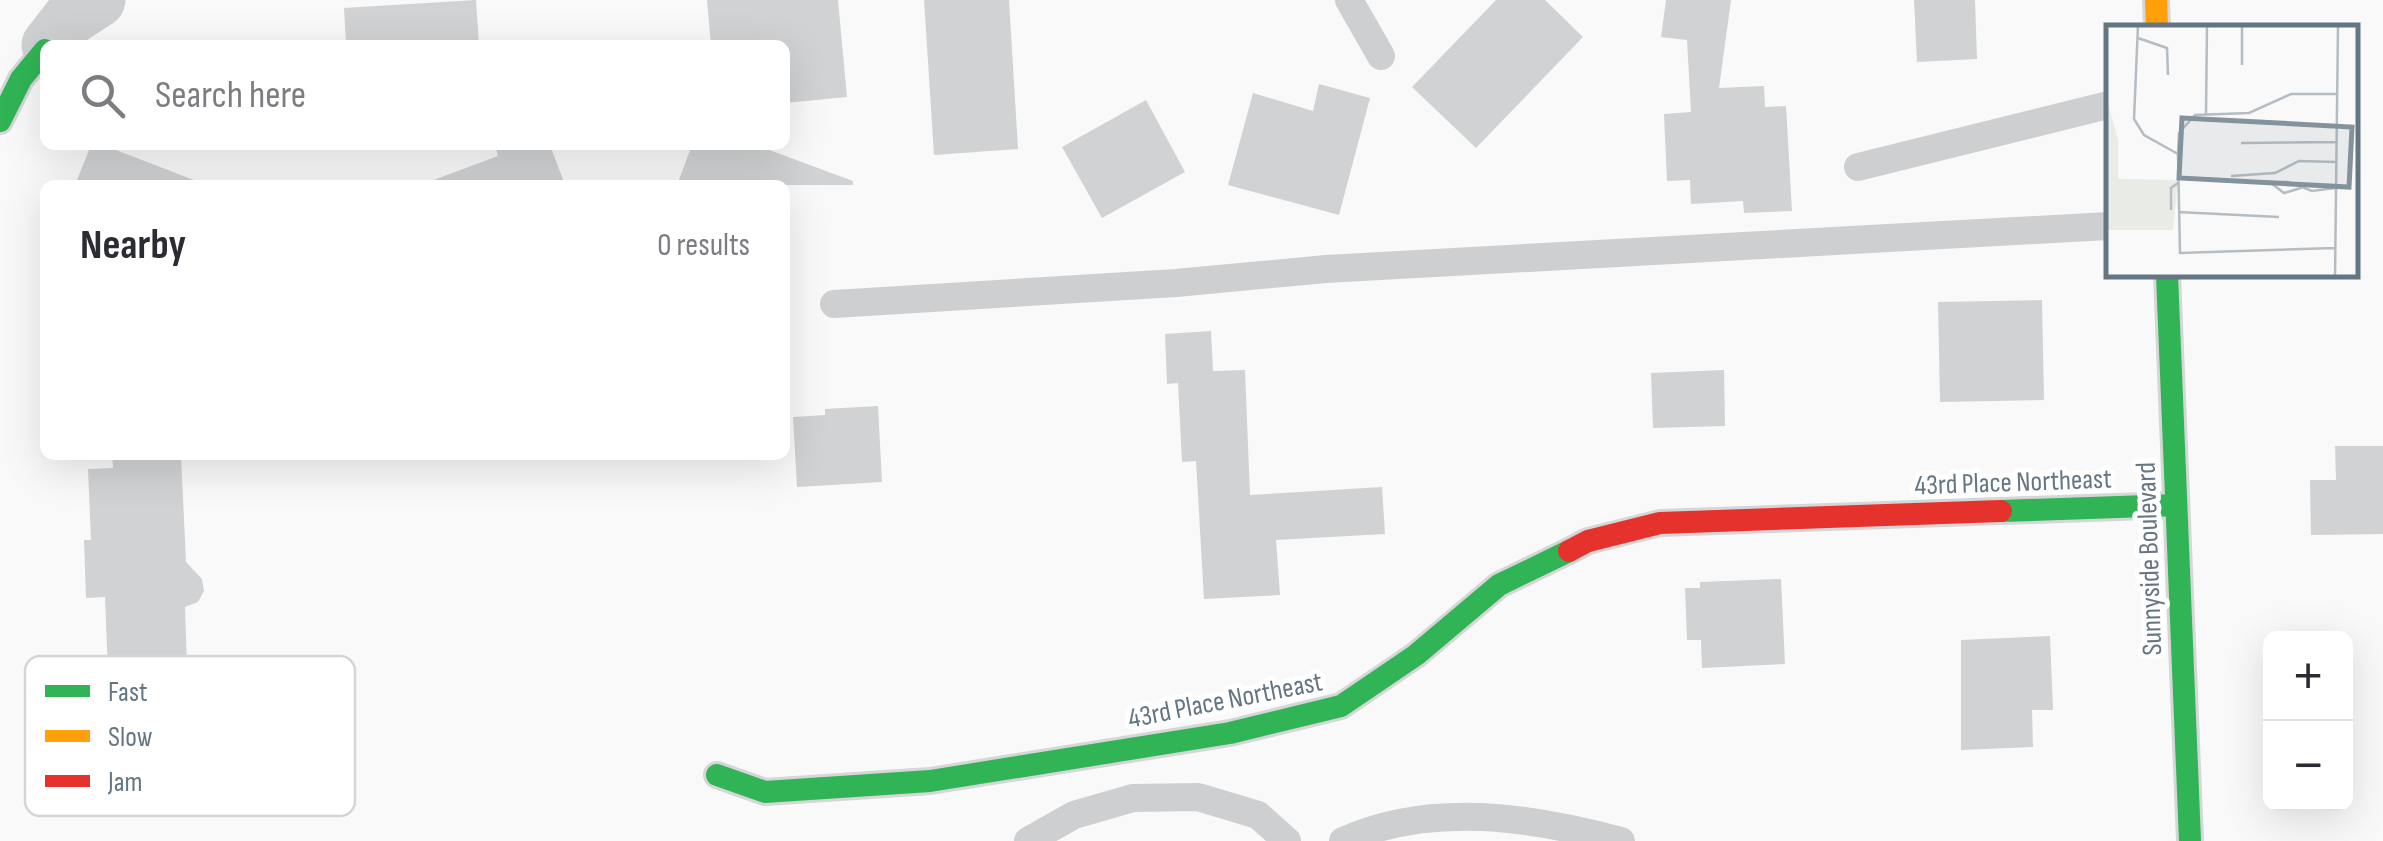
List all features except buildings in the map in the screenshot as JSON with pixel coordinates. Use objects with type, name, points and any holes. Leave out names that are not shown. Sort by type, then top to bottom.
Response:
[{"type":"street","points":[[2156,0],[2157,25]]},
{"type":"street","points":[[0,122],[21,79],[40,57]]},
{"type":"street","name":"Sunnyside Boulevard","points":[[2167,278],[2190,841]]},
{"type":"street","name":"43rd Place Northeast","points":[[717,776],[764,792],[930,781],[1230,733],[1341,706],[1416,655],[1499,585],[1588,541],[1660,523],[2176,505]]},
{"type":"lane","points":[[1348,0],[1381,56]]},
{"type":"lane","points":[[1858,167],[2106,105]]},
{"type":"lane","points":[[834,304],[1326,269],[2106,226]]},
{"type":"lane","points":[[1028,841],[1074,815],[1133,798],[1198,798],[1258,815],[1287,841]]},
{"type":"lane","points":[[1343,841],[1372,828],[1447,817],[1525,818],[1621,841]]},
{"type":"traffic: fast","points":[[0,121],[21,79],[40,56]]},
{"type":"traffic: fast","points":[[2167,278],[2190,841]]},
{"type":"traffic: fast","points":[[2001,511],[2176,505]]},
{"type":"traffic: fast","points":[[717,775],[765,792],[930,781],[1230,733],[1341,706],[1416,655],[1499,585],[1569,551]]},
{"type":"traffic: slow","points":[[2156,0],[2157,25]]},
{"type":"traffic: jam","points":[[1569,551],[1588,541],[1660,523],[2001,511]]}]
